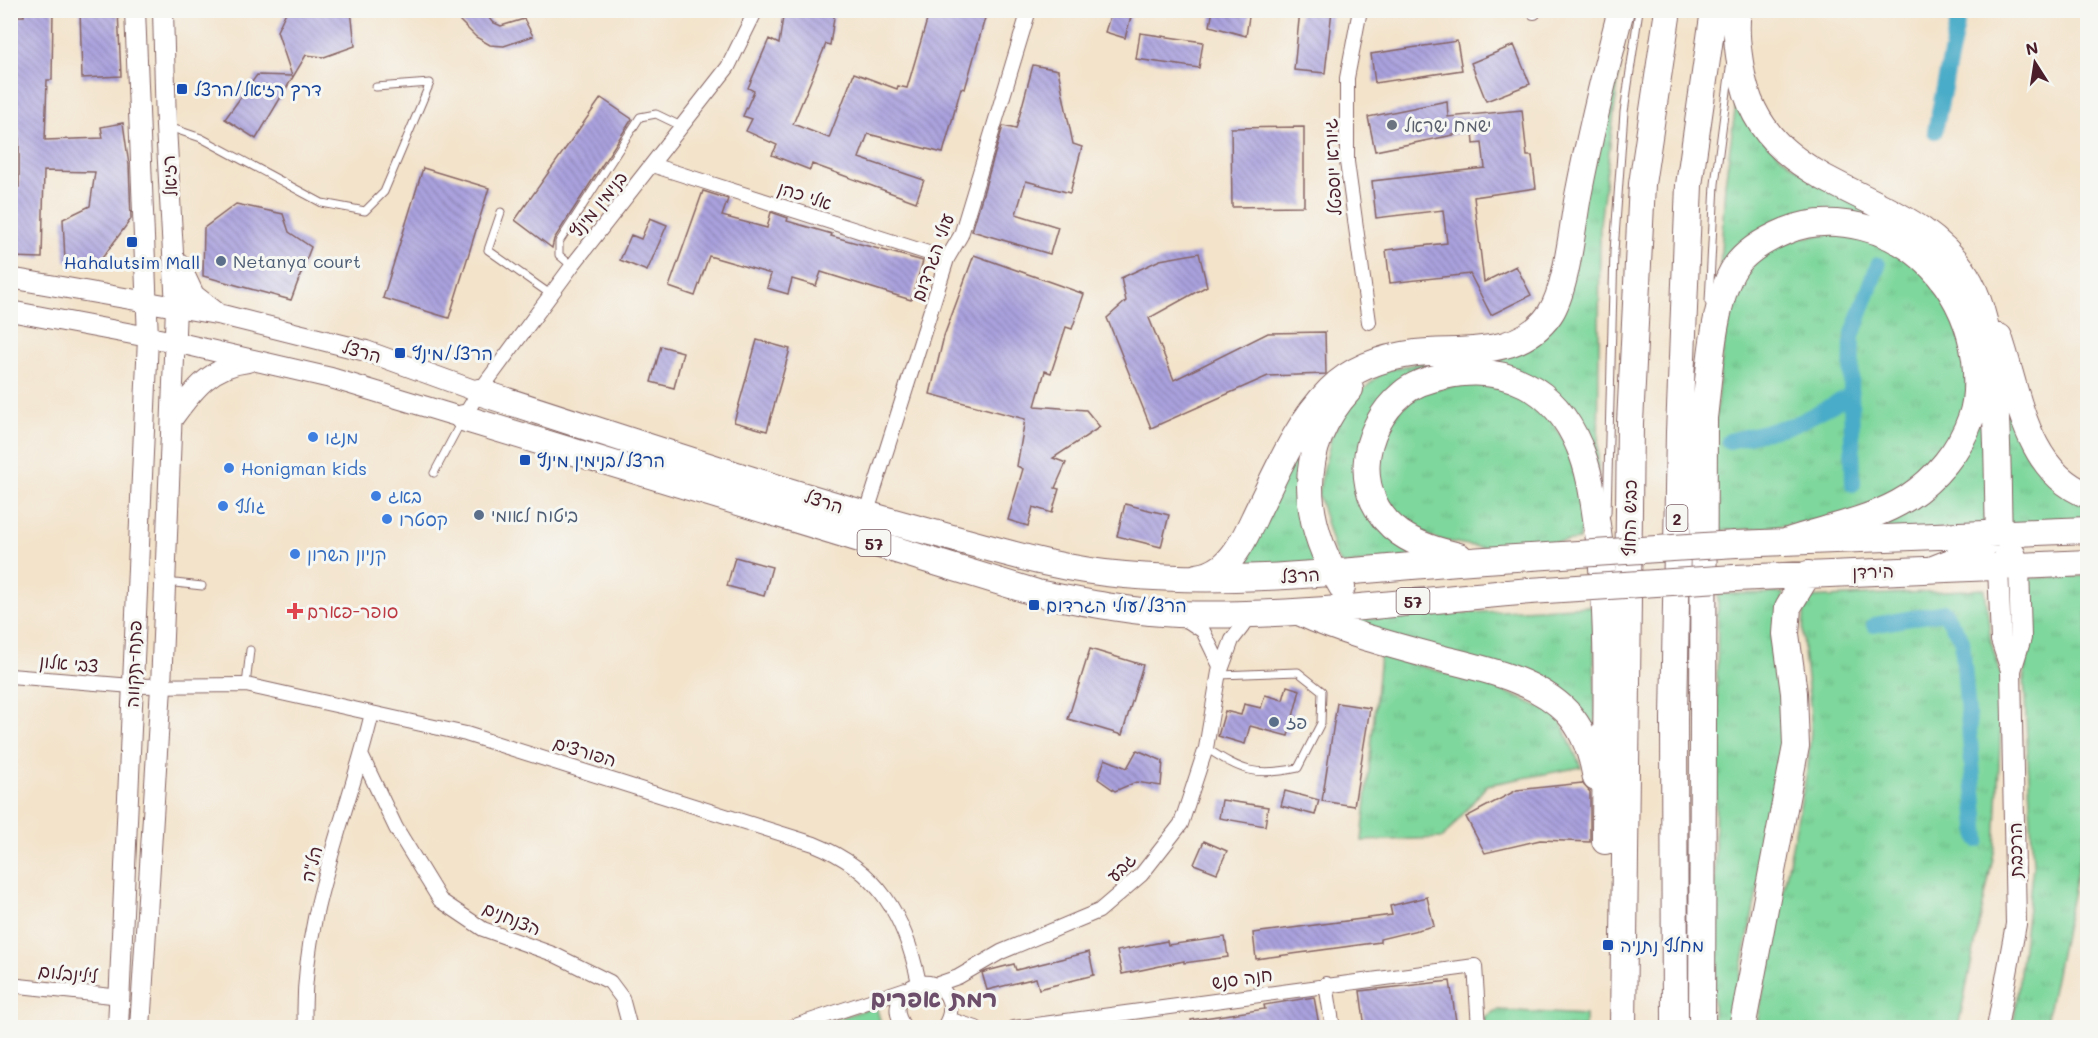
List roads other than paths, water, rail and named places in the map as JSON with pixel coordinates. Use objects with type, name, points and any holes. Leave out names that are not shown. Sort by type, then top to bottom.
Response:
[{"type":"highway","points":[[1185,579],[1214,573],[1235,552],[1301,429],[1330,390],[1347,376],[1373,363],[1399,355],[1475,352],[1501,346],[1520,340],[1550,315],[1566,264],[1591,129],[1621,10]]},
{"type":"highway","name":"כביש החוף","points":[[1623,1028],[1630,423],[1642,184],[1668,10]]},
{"type":"highway","name":"2","points":[[1675,1028],[1674,719],[1679,432],[1689,185],[1714,10]]},
{"type":"highway","points":[[1737,18],[1742,80],[1749,104],[1763,131],[1803,166],[1913,223],[1935,239],[1952,257],[1977,286],[1989,308],[2030,429],[2046,466],[2058,478],[2088,495]]},
{"type":"highway","points":[[1702,1028],[1704,418],[1724,293],[1735,268],[1752,249],[1774,236],[1796,227],[1823,223],[1848,223],[1876,230],[1899,240],[1937,272],[1954,294],[1972,342],[1976,385],[1972,417],[1949,460],[1906,498],[1864,516],[1788,541]]},
{"type":"highway","points":[[1933,569],[1976,552],[2007,554],[1988,339],[1982,309],[1970,281],[1952,257]]},
{"type":"highway","points":[[1357,606],[1344,591],[1334,573],[1310,516],[1309,474],[1324,430],[1347,393],[1379,363],[1399,355]]},
{"type":"highway","points":[[1480,560],[1438,550],[1401,533],[1376,507],[1366,478],[1367,448],[1381,418],[1394,401],[1421,382],[1454,374],[1494,374],[1518,380],[1538,391],[1559,411],[1580,446],[1590,477],[1605,580],[1605,841]]},
{"type":"highway","name":"הרצל","points":[[479,392],[866,515],[1043,563],[1123,575],[1185,579],[1247,579],[1658,548]]},
{"type":"highway","name":"הרצל","points":[[463,418],[1037,593],[1128,609],[1175,614],[1295,611],[1530,591],[1658,583]]},
{"type":"highway","name":"הירדן","points":[[1658,583],[1933,569],[2007,554],[2080,531]]},
{"type":"highway","name":"הירדן","points":[[1658,548],[1788,541],[2007,554],[2088,562]]},
{"type":"highway","points":[[1742,1028],[1796,746],[1794,693],[1786,634],[1788,607],[1808,574]]},
{"type":"highway","points":[[1295,611],[1347,631],[1494,673],[1528,686],[1551,698],[1580,727],[1596,774],[1623,963]]},
{"type":"main road","name":"רזיאל","points":[[135,10],[148,301]]},
{"type":"main road","name":"רזיאל","points":[[163,10],[166,126],[174,246],[175,342]]},
{"type":"main road","points":[[174,246],[184,279],[194,295],[222,315]]},
{"type":"main road","points":[[118,296],[132,292],[139,285],[146,266]]},
{"type":"main road","name":"הרצל","points":[[10,278],[222,315],[366,351],[479,392]]},
{"type":"main road","name":"פתח-תקווה","points":[[118,1028],[148,301]]},
{"type":"main road","name":"הרצל","points":[[10,311],[175,342],[331,378],[463,418]]},
{"type":"main road","name":"פתח-תקווה","points":[[140,1028],[161,687],[164,582],[174,417],[175,342]]},
{"type":"main road","points":[[174,417],[190,394],[206,379],[229,364],[251,361]]},
{"type":"main road","name":"הרכבת","points":[[1997,1028],[2016,924],[2011,670],[2001,640],[2007,554]]},
{"type":"street","name":"בנימין מינץ","points":[[463,418],[479,392],[550,294],[728,67],[756,10]]},
{"type":"street","name":"עולי הגרדום","points":[[866,515],[946,259],[961,236],[1029,10]]},
{"type":"street","name":"גיורא יוספטל","points":[[1360,10],[1347,78],[1347,162],[1369,322]]},
{"type":"street","name":"אלי כהן","points":[[652,165],[946,259]]},
{"type":"street","name":"גבע","points":[[935,985],[958,977],[1001,952],[1084,918],[1121,893],[1141,875],[1181,824],[1206,747],[1220,675],[1232,640],[1254,612]]},
{"type":"street","name":"גבע","points":[[1175,614],[1203,631],[1217,657],[1220,675]]},
{"type":"street","name":"צבי אלון","points":[[10,676],[161,687]]},
{"type":"street","name":"הפורצים","points":[[161,687],[246,686],[466,734],[616,779],[834,852],[865,873],[891,907],[911,950],[919,983]]},
{"type":"street","name":"הל\"ה","points":[[305,1028],[303,988],[313,922],[362,756],[372,713]]},
{"type":"street","name":"הצנחנים","points":[[362,756],[396,828],[440,900],[483,929],[553,954],[610,982],[622,998],[630,1028]]},
{"type":"street","name":"חנה סנש","points":[[1014,1028],[1326,984],[1475,966],[1479,1028]]},
{"type":"street","points":[[789,1028],[919,983],[935,985],[948,998],[950,1006],[946,1025],[976,1028]]},
{"type":"street","points":[[1326,984],[1333,1028]]},
{"type":"street","name":"לילינבלום","points":[[10,985],[121,997]]},
{"type":"street","points":[[905,1028],[898,1014],[898,1005],[906,989]]},
{"type":"lane","points":[[1607,522],[1614,251],[1624,112],[1639,10]]},
{"type":"lane","points":[[1704,418],[1715,184],[1737,18]]},
{"type":"lane","points":[[166,126],[201,138],[322,203],[365,211],[384,192],[430,83],[376,87]]},
{"type":"lane","points":[[572,266],[559,255],[559,242],[640,117],[656,114],[683,127]]},
{"type":"lane","points":[[501,212],[488,250],[550,294]]},
{"type":"lane","points":[[434,473],[463,418]]},
{"type":"lane","points":[[1605,580],[1606,533]]},
{"type":"lane","points":[[164,582],[202,586]]},
{"type":"lane","points":[[246,686],[250,650]]},
{"type":"lane","points":[[1206,747],[1234,766],[1270,774],[1299,768],[1321,723],[1322,691],[1298,672],[1220,675]]},
{"type":"waterway","points":[[1935,131],[1960,10]]},
{"type":"waterway","points":[[1729,441],[1796,424],[1851,395],[1852,336],[1878,265]]},
{"type":"waterway","points":[[1851,395],[1853,484]]},
{"type":"waterway","points":[[1874,625],[1944,612],[1962,640],[1978,840]]},
{"type":"place","name":"דרך רזיאל/הרצל","points":[[182,89]]},
{"type":"place","name":"ישמח ישראל","points":[[1392,125]]},
{"type":"place","name":"Hahalutsim Mall","points":[[132,242]]},
{"type":"place","name":"Netanya court","points":[[221,261]]},
{"type":"place","name":"הרצל/מינץ","points":[[400,353]]},
{"type":"place","name":"מנגו","points":[[313,437]]},
{"type":"place","name":"הרצל/בנימין מינץ","points":[[525,460]]},
{"type":"place","name":"Honigman kids","points":[[229,468]]},
{"type":"place","name":"באג","points":[[376,496]]},
{"type":"place","name":"גולף","points":[[223,506]]},
{"type":"place","name":"ביטוח לאומי","points":[[479,515]]},
{"type":"place","name":"קסטרו","points":[[387,519]]},
{"type":"place","name":"קניון השרון","points":[[295,554]]},
{"type":"place","name":"הרצל/עולי הגרדום","points":[[1034,605]]},
{"type":"place","name":"סופר-פארם","points":[[295,611]]},
{"type":"place","name":"פז","points":[[1274,722]]},
{"type":"place","name":"מחלף נתניה","points":[[1608,945]]},
{"type":"district","name":"רמת אפרים","points":[[934,997]]}]
